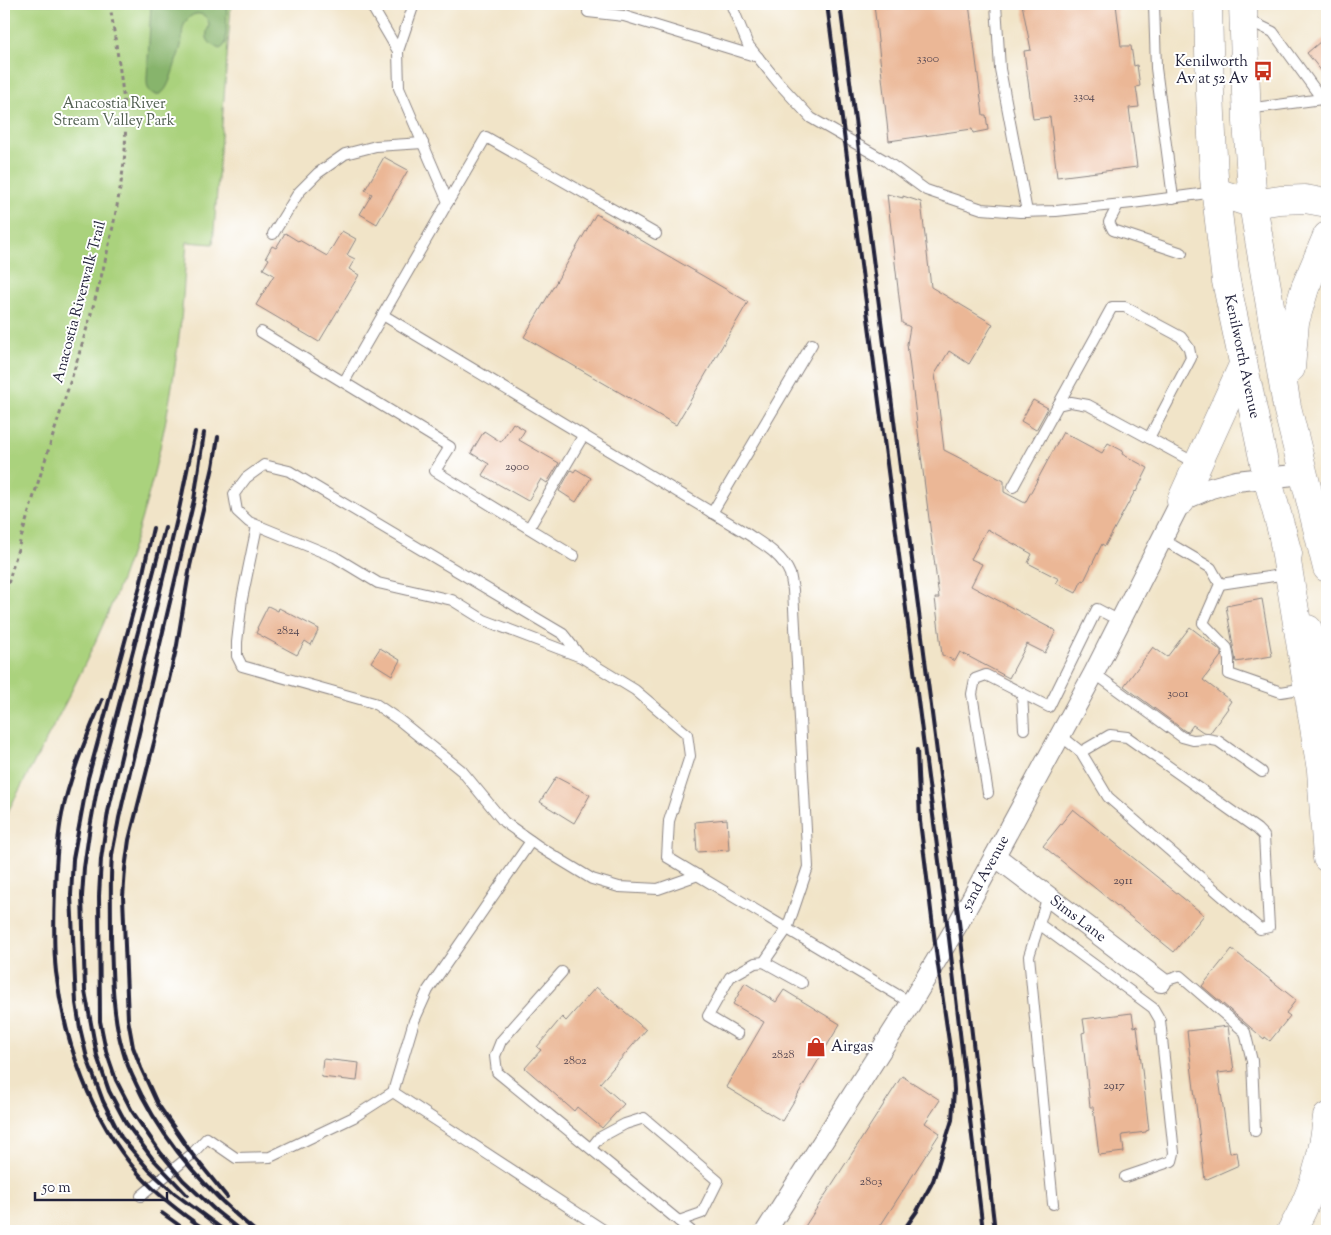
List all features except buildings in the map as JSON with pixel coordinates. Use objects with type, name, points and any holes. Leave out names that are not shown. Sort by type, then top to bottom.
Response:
[{"type":"main road","name":"Kenilworth Avenue","points":[[1208,4],[1210,93],[1216,192],[1226,281],[1242,365],[1267,477],[1282,531],[1317,694]]},
{"type":"main road","points":[[1243,10],[1246,109],[1253,204],[1288,407],[1327,568]]},
{"type":"main road","points":[[1216,192],[1253,204],[1305,199],[1327,203]]},
{"type":"main road","points":[[1288,407],[1295,322],[1305,288],[1327,236]]},
{"type":"main road","points":[[1181,501],[1242,365]]},
{"type":"main road","points":[[1282,531],[1289,574],[1317,694],[1327,858]]},
{"type":"main road","points":[[1291,1231],[1305,1203],[1321,1158],[1327,1117]]},
{"type":"street","points":[[1181,501],[1211,488],[1236,481],[1304,474]]},
{"type":"street","name":"52nd Avenue","points":[[766,1231],[911,1003],[959,922],[1094,673],[1181,501]]},
{"type":"street","name":"Sims Lane","points":[[995,856],[1161,982]]},
{"type":"lane","points":[[368,4],[374,10],[398,51]]},
{"type":"lane","points":[[414,4],[398,51],[399,88],[448,202]]},
{"type":"lane","points":[[731,4],[748,45],[811,118],[886,161],[926,190],[982,209],[1027,212],[1118,205],[1216,192]]},
{"type":"lane","points":[[996,4],[1000,69],[1027,212]]},
{"type":"lane","points":[[1154,4],[1156,68],[1173,198]]},
{"type":"lane","points":[[1243,10],[1273,32],[1325,103]]},
{"type":"lane","points":[[588,12],[624,16],[758,57]]},
{"type":"lane","points":[[1246,109],[1325,103]]},
{"type":"lane","points":[[344,382],[486,137],[656,234]]},
{"type":"lane","points":[[273,234],[299,192],[318,173],[345,154],[376,146],[423,144]]},
{"type":"lane","points":[[1118,205],[1109,222],[1113,230],[1182,253]]},
{"type":"lane","points":[[1013,487],[1112,307],[1125,307],[1181,337],[1189,348],[1191,358],[1149,438]]},
{"type":"lane","points":[[383,315],[712,513],[770,549],[783,561],[790,574],[793,590],[808,867],[787,929],[764,962]]},
{"type":"lane","points":[[261,332],[450,447],[435,471],[574,556]]},
{"type":"lane","points":[[712,513],[812,344]]},
{"type":"lane","points":[[1058,405],[1071,402],[1088,405],[1198,464]]},
{"type":"lane","points":[[529,528],[583,436]]},
{"type":"lane","points":[[581,657],[563,634],[289,471],[264,466],[246,478],[234,494],[237,511],[249,522],[257,526],[335,557],[378,583],[452,600],[484,620],[581,657],[635,690],[687,734],[690,756],[669,821],[667,857],[911,1003]]},
{"type":"lane","points":[[257,526],[242,599],[237,642],[237,656],[242,666],[374,703],[399,720],[462,771],[504,822],[592,879],[619,887],[658,888],[698,875]]},
{"type":"lane","points":[[1162,539],[1211,568],[1220,584]]},
{"type":"lane","points":[[1220,584],[1289,574]]},
{"type":"lane","points":[[1220,584],[1203,622],[1227,648],[1229,660],[1228,674],[1281,692],[1317,694]]},
{"type":"lane","points":[[988,794],[972,694],[975,679],[986,676],[1049,707],[1097,609],[1120,621]]},
{"type":"lane","points":[[1094,673],[1182,737],[1193,740],[1207,739],[1218,741],[1262,772]]},
{"type":"lane","points":[[1022,693],[1024,729]]},
{"type":"lane","points":[[1060,735],[1080,752],[1108,797],[1260,929],[1269,927],[1264,836],[1126,737],[1110,735],[1080,752]]},
{"type":"lane","points":[[141,1196],[192,1154],[207,1138],[236,1158],[270,1157],[354,1117],[393,1092],[414,1020],[428,990],[531,841]]},
{"type":"lane","points":[[1048,896],[1029,956],[1053,1204]]},
{"type":"lane","points":[[1039,924],[1153,1008],[1160,1020],[1174,1153],[1172,1161],[1125,1176]]},
{"type":"lane","points":[[738,1034],[708,1016],[730,978],[755,963],[764,962],[802,984]]},
{"type":"lane","points":[[562,972],[501,1041],[495,1056],[497,1072],[691,1231]]},
{"type":"lane","points":[[1161,982],[1180,976],[1245,1032],[1252,1061],[1255,1131]]},
{"type":"lane","points":[[393,1092],[605,1231]]},
{"type":"lane","points":[[590,1148],[599,1138],[625,1124],[644,1118],[718,1181],[702,1213],[679,1221]]},
{"type":"path","name":"Anacostia Riverwalk Trail","points":[[4,599],[20,538],[90,319],[103,271],[123,173],[126,127],[110,4]]},
{"type":"path","points":[[4,168],[8,187],[4,220]]},
{"type":"green space","name":"Anacostia River Stream Valley Park","points":[[4,4],[231,4],[213,244],[187,242],[181,318],[174,372],[165,427],[145,508],[128,561],[102,627],[71,692],[4,819]]},
{"type":"green space","points":[[151,4],[227,4],[226,42],[224,46],[220,49],[208,41],[207,31],[209,22],[205,16],[199,14],[191,16],[184,26],[181,46],[167,86],[157,95],[150,92],[147,83]]},
{"type":"railway","points":[[827,4],[949,938],[983,1231]]},
{"type":"railway","points":[[840,4],[959,922],[995,1231]]},
{"type":"railway","points":[[195,432],[177,519],[108,812],[101,859],[99,896],[100,1021],[106,1051],[116,1080],[132,1111],[160,1152],[183,1180],[241,1231]]},
{"type":"railway","points":[[204,433],[194,500],[119,818],[112,855],[111,935],[113,993],[119,1037],[125,1057],[153,1116],[178,1152],[206,1185],[255,1231]]},
{"type":"railway","points":[[218,437],[190,566],[177,645],[129,840],[123,897],[128,1019],[133,1047],[157,1103],[192,1154],[227,1197]]},
{"type":"railway","points":[[153,528],[140,586],[88,778],[73,859],[71,895],[76,1003],[87,1058],[103,1101],[121,1137],[149,1170],[174,1193],[225,1231]]},
{"type":"railway","points":[[165,528],[97,789],[89,833],[82,896],[85,991],[97,1056],[109,1091],[126,1123],[152,1158],[187,1195]]},
{"type":"railway","points":[[102,700],[79,756],[62,814],[59,833],[54,931],[55,962],[60,999],[73,1052],[82,1078],[106,1128],[138,1173],[171,1204],[207,1231]]},
{"type":"railway","points":[[903,1231],[917,1211],[933,1181],[952,1120],[954,1090],[952,1062],[920,821],[917,750]]},
{"type":"railway","points":[[162,1213],[187,1231]]},
{"type":"place","name":"Kenilworth Av at 52 Av","points":[[1263,71]]},
{"type":"place","name":"Airgas","points":[[816,1047]]}]
